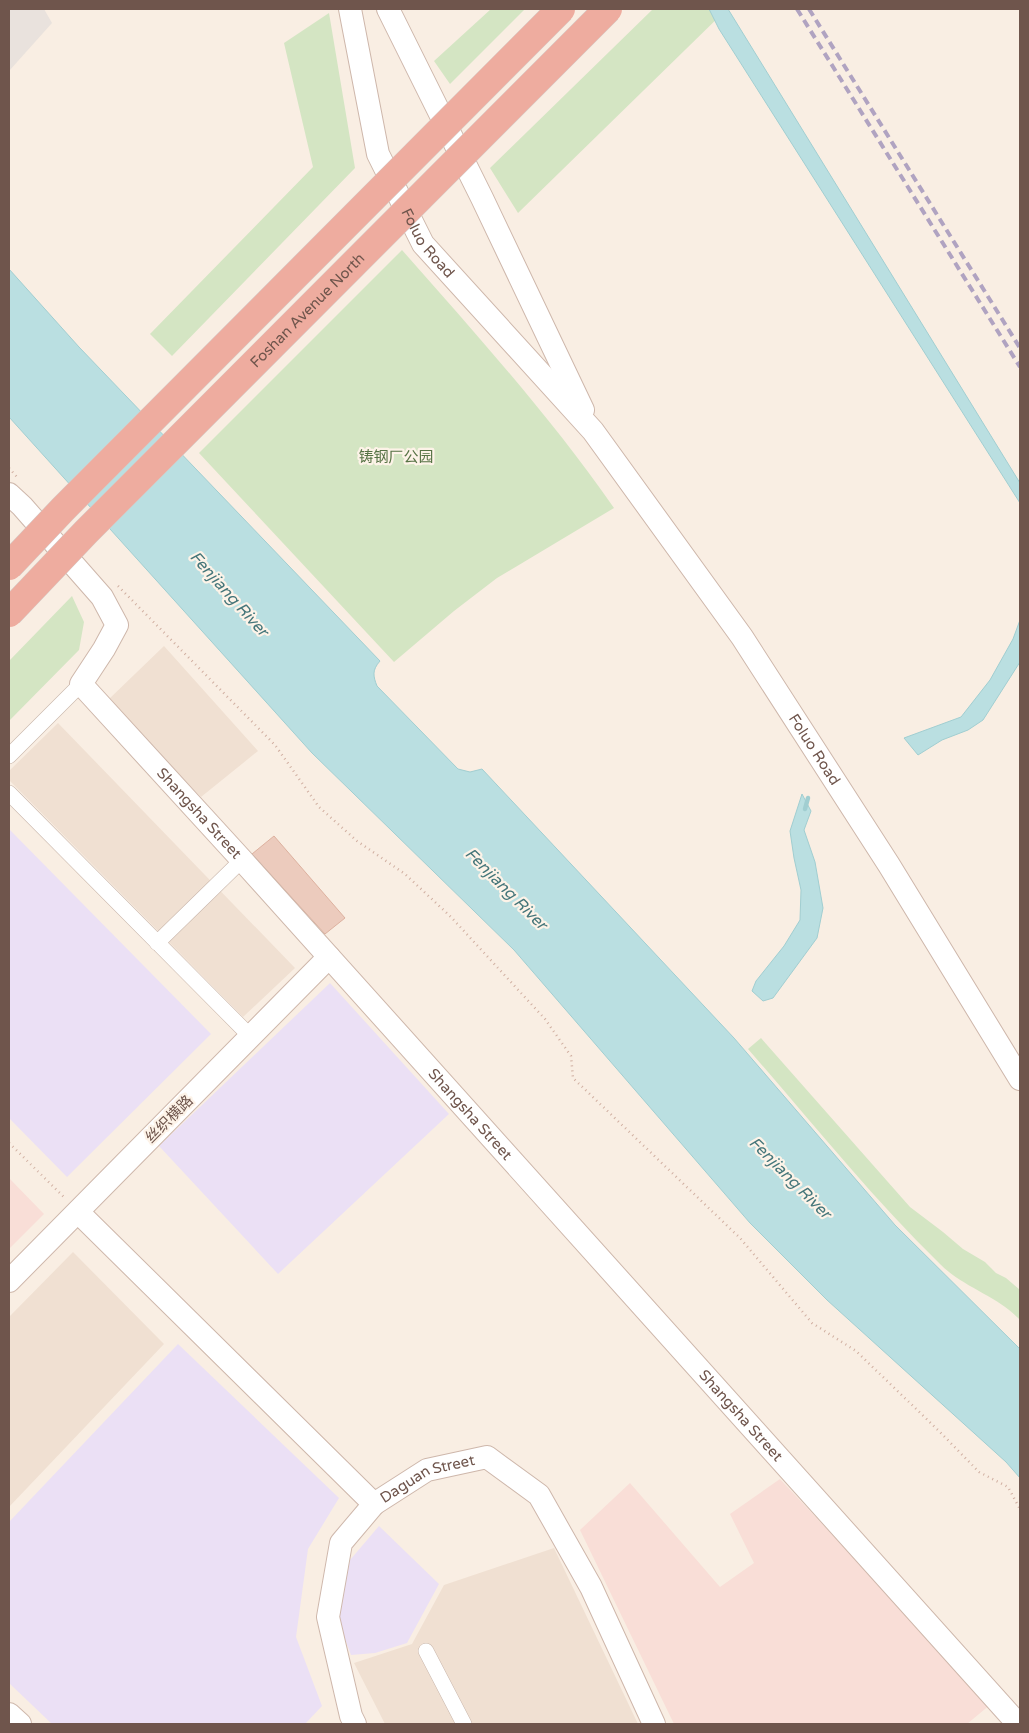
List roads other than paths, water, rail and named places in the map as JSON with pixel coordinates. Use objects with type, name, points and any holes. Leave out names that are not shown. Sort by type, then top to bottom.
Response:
[{"type":"highway","points":[[9,566],[63,509],[561,9]]},
{"type":"highway","name":"Foshan Avenue North","points":[[9,613],[114,504],[608,9]]},
{"type":"street","name":"Foluo Road","points":[[350,9],[378,154],[423,244],[593,431],[742,637],[889,864],[1020,1079]]},
{"type":"street","name":"Foluo Road","points":[[388,9],[482,198],[593,431]]},
{"type":"street","points":[[9,756],[81,684],[117,625],[102,597],[22,506],[15,488]]},
{"type":"street","name":"Shangsha Street","points":[[81,684],[242,860],[1018,1724]]},
{"type":"street","points":[[9,793],[251,1037]]},
{"type":"street","points":[[157,943],[242,860]]},
{"type":"street","name":"丝织横路","points":[[9,1281],[329,957]]},
{"type":"street","name":"Daguan Street","points":[[78,1212],[374,1504],[427,1470],[487,1457],[539,1495],[591,1587],[654,1724]]},
{"type":"street","points":[[349,1721],[328,1617],[341,1543],[374,1504]]},
{"type":"street","points":[[426,1651],[464,1724]]},
{"type":"street","points":[[9,1714],[20,1724]]},
{"type":"water","points":[[709,9],[728,9],[1020,483],[1020,503],[719,29]]},
{"type":"water","name":"Fenjiang River","points":[[9,269],[79,347],[380,661],[374,673],[377,686],[458,769],[470,772],[482,769],[734,1038],[895,1225],[1020,1349],[1020,1478],[1006,1462],[827,1300],[750,1223],[514,950],[312,753],[9,417]]},
{"type":"water","points":[[1020,620],[1020,662],[983,720],[968,730],[942,740],[918,755],[904,738],[961,717],[990,680],[1013,639]]},
{"type":"water","points":[[802,794],[811,811],[804,830],[815,862],[823,908],[817,938],[773,998],[763,1001],[752,991],[756,981],[784,946],[800,920],[801,890],[790,831]]},
{"type":"waterway","points":[[805,809],[808,798]]},
{"type":"railway","points":[[797,9],[1020,367]]},
{"type":"railway","points":[[809,9],[1020,348]]},
{"type":"park label","name":"铸钢厂公园","points":[[396,457]]}]
